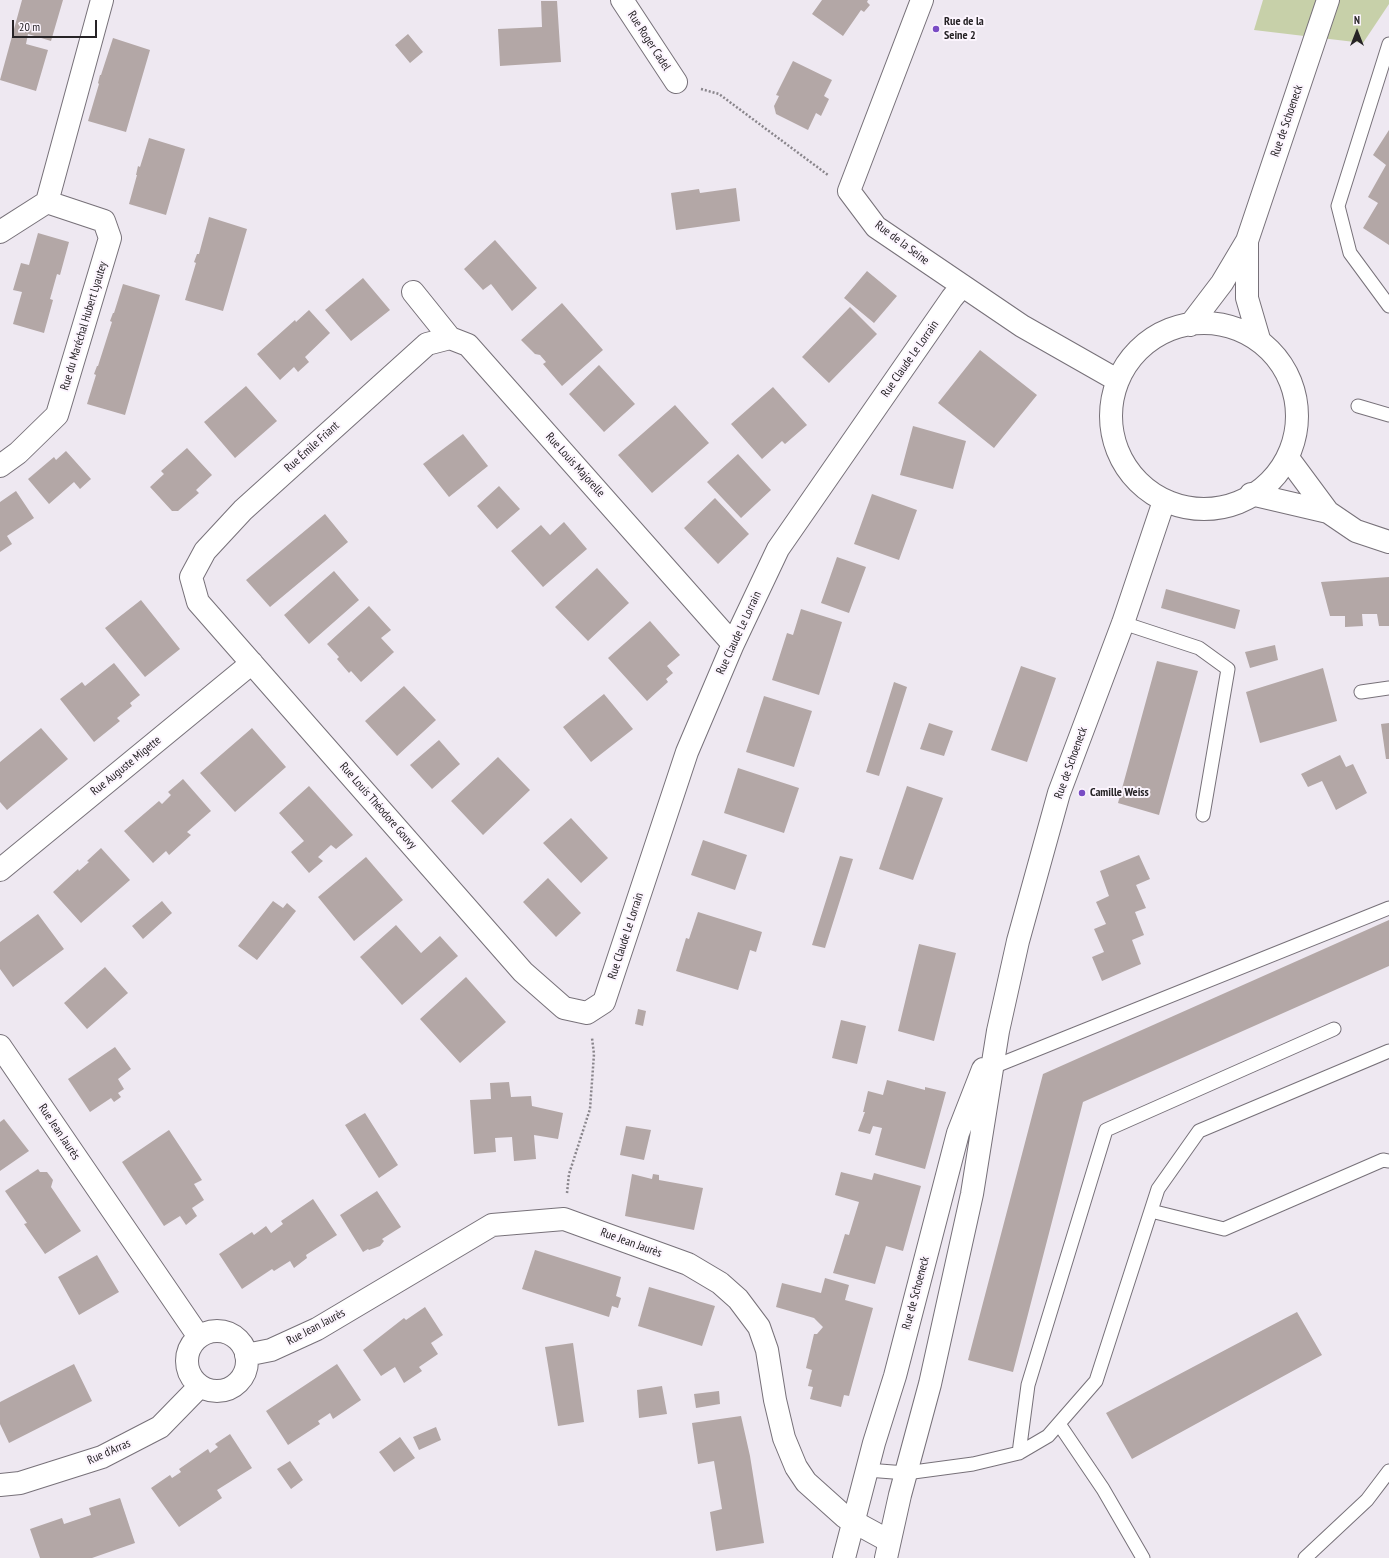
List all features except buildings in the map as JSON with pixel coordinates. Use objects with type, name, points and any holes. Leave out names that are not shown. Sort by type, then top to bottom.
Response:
[{"type":"street","points":[[0,232],[47,202],[102,0]]},
{"type":"street","name":"Rue Roger Cadel","points":[[622,0],[676,82]]},
{"type":"street","points":[[849,191],[922,0]]},
{"type":"street","name":"Rue de Schoeneck","points":[[1190,325],[1222,283],[1247,241],[1328,0]]},
{"type":"street","name":"Rue de la Seine","points":[[849,191],[876,227],[1022,326],[1117,380]]},
{"type":"street","name":"Rue du Maréchal Hubert Lyautey","points":[[0,466],[18,453],[57,415],[110,238],[104,221],[47,202]]},
{"type":"street","name":"Rue de Schoeneck","points":[[1247,241],[1247,298],[1259,339]]},
{"type":"street","name":"Rue Claude Le Lorrain","points":[[587,1013],[604,1002],[687,752],[733,644],[778,549],[952,298],[962,286]]},
{"type":"street","name":"Rue Louis Majorelle","points":[[414,292],[450,338],[468,345],[733,644]]},
{"type":"street","points":[[1224,324],[1259,339],[1279,358],[1294,387],[1297,429],[1288,458],[1279,472],[1241,502],[1216,508],[1184,507],[1164,501],[1145,491],[1128,470],[1111,427],[1117,380],[1139,347],[1177,326],[1190,325],[1224,324]]},
{"type":"street","name":"Rue Émile Friant","points":[[191,577],[205,552],[243,510],[427,344],[450,338]]},
{"type":"street","points":[[1288,458],[1328,512],[1356,531],[1389,542]]},
{"type":"street","points":[[1252,494],[1328,512]]},
{"type":"street","name":"Rue de Schoeneck","points":[[888,1549],[906,1473],[930,1384],[972,1194],[988,1069],[1018,941],[1059,793],[1123,624],[1164,501]]},
{"type":"street","name":"Rue Louis Théodore Gouvy","points":[[191,577],[198,602],[523,972],[564,1008],[587,1013]]},
{"type":"street","name":"Rue Auguste Migette","points":[[0,870],[252,663]]},
{"type":"street","name":"Rue Jean Jaurès","points":[[0,1046],[199,1337]]},
{"type":"street","name":"Rue de Schoeneck","points":[[844,1558],[867,1470],[895,1376],[958,1133],[988,1069]]},
{"type":"street","name":"Rue Jean Jaurès","points":[[246,1355],[271,1350],[317,1329],[492,1225],[564,1219],[688,1264],[720,1283],[738,1299],[759,1326],[767,1350],[775,1400],[784,1438],[796,1467],[806,1482],[845,1517],[888,1549]]},
{"type":"street","points":[[215,1331],[226,1332],[236,1337],[245,1347],[246,1355],[248,1360],[246,1373],[237,1384],[226,1390],[212,1391],[200,1386],[188,1371],[186,1361],[189,1350],[195,1340],[204,1334],[215,1331]]},
{"type":"street","name":"Rue d'Arras","points":[[0,1485],[20,1483],[102,1457],[160,1427],[200,1386]]},
{"type":"lane","points":[[1389,44],[1338,206],[1350,253],[1389,306]]},
{"type":"lane","points":[[1358,406],[1389,414]]},
{"type":"lane","points":[[1123,624],[1199,648],[1228,669],[1203,815]]},
{"type":"lane","points":[[1361,692],[1389,688]]},
{"type":"lane","points":[[988,1069],[1389,908]]},
{"type":"lane","points":[[1019,1452],[1028,1385],[1106,1130],[1334,1028]]},
{"type":"lane","points":[[867,1470],[906,1473],[973,1464],[1019,1452],[1048,1436],[1096,1381],[1158,1189],[1199,1131],[1389,1051]]},
{"type":"lane","points":[[1150,1211],[1224,1229],[1383,1160],[1389,1161]]},
{"type":"lane","points":[[1059,1424],[1103,1490],[1142,1558]]},
{"type":"lane","points":[[1305,1558],[1367,1500],[1389,1471]]},
{"type":"path","points":[[676,82],[719,94],[849,191]]},
{"type":"path","points":[[564,1219],[569,1174],[590,1109],[594,1054],[587,1013]]},
{"type":"green space","points":[[1263,0],[1389,0],[1389,4],[1363,43],[1254,30]]},
{"type":"place","name":"Rue de la Seine 2","points":[[936,29]]},
{"type":"place","name":"Camille Weiss","points":[[1082,793]]}]
